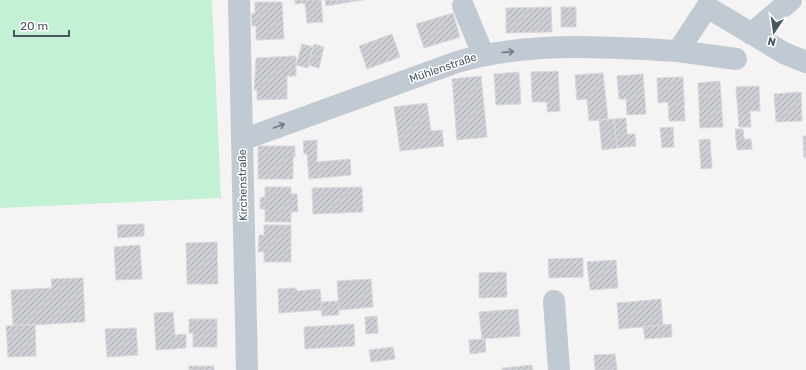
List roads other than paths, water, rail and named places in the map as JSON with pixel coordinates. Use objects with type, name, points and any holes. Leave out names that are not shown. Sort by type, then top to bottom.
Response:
[{"type":"street","name":"Kirchenstraße","points":[[239,0],[247,370]]},
{"type":"street","points":[[751,34],[791,0]]},
{"type":"street","points":[[678,51],[702,4],[784,53],[806,62]]},
{"type":"street","points":[[463,6],[483,54]]},
{"type":"street","name":"Mühlenstraße","points":[[242,140],[450,64],[483,54],[578,46],[678,51],[736,59]]},
{"type":"street","points":[[554,301],[559,370]]}]
